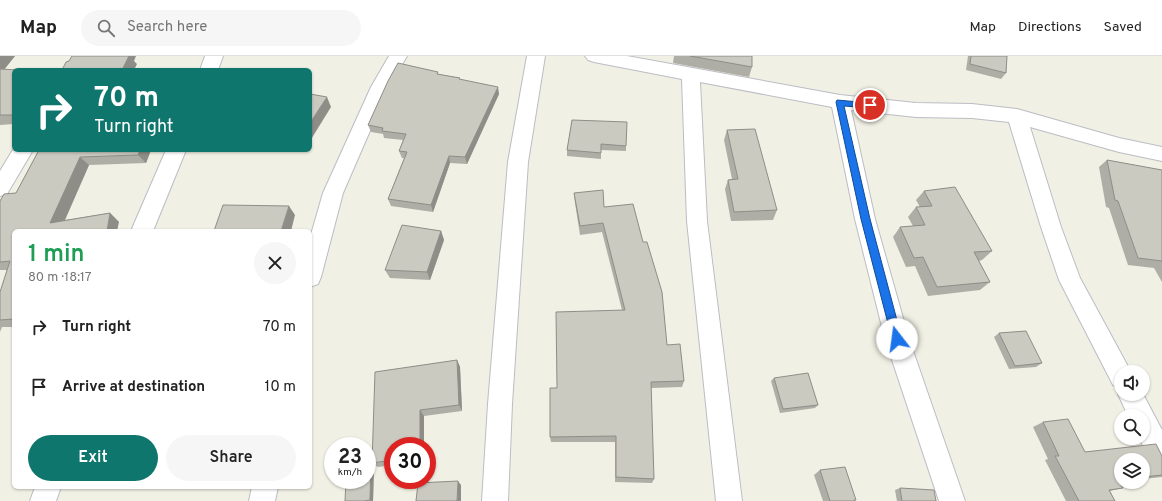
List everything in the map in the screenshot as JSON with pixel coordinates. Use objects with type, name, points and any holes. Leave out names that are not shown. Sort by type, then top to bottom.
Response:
[{"type":"street","points":[[210,68],[214,56]]},
{"type":"street","points":[[312,270],[333,193],[380,87],[398,56]]},
{"type":"street","points":[[495,501],[500,404],[518,162],[536,56]]},
{"type":"street","points":[[594,56],[840,102],[916,110],[972,111],[1017,116],[1119,145],[1162,154]]},
{"type":"street","points":[[691,75],[697,221],[729,501]]},
{"type":"street","points":[[840,102],[865,219],[897,339],[952,501]]},
{"type":"street","points":[[1017,116],[1051,227],[1070,280],[1115,365]]},
{"type":"street","points":[[0,188],[22,152]]},
{"type":"street","points":[[143,229],[175,152]]},
{"type":"street","points":[[1150,427],[1162,455]]},
{"type":"street","points":[[43,501],[47,489]]},
{"type":"street","points":[[262,501],[265,489]]},
{"type":"building","points":[[72,56],[129,56],[123,68],[63,68],[66,62],[69,61]]},
{"type":"building","points":[[690,56],[752,56],[752,67]]},
{"type":"building","points":[[971,56],[1007,56],[1006,73],[970,64]]},
{"type":"building","points":[[398,63],[438,72],[437,74],[498,87],[465,157],[449,156],[431,205],[388,199],[407,152],[399,151],[406,134],[382,131],[383,128],[368,125]]},
{"type":"building","points":[[0,69],[12,70],[12,115],[0,115]]},
{"type":"building","points":[[312,94],[327,97],[312,120]]},
{"type":"building","points":[[572,120],[627,122],[626,146],[601,144],[601,153],[567,150]]},
{"type":"building","points":[[755,129],[777,210],[734,212],[728,180],[738,179],[727,130]]},
{"type":"building","points":[[38,152],[139,152],[138,155],[80,157],[50,223],[110,213],[107,229],[12,229],[12,319],[0,320],[0,292],[10,261],[0,262],[0,201],[4,194],[16,193]]},
{"type":"building","points":[[1107,160],[1162,170],[1162,261],[1138,258],[1118,201],[1115,200]]},
{"type":"building","points":[[955,187],[992,251],[974,252],[990,282],[937,287],[923,257],[914,258],[900,227],[925,225],[916,207],[932,206],[924,191]]},
{"type":"building","points":[[603,190],[604,207],[633,204],[643,242],[647,242],[662,292],[667,345],[680,344],[684,381],[651,382],[654,479],[616,477],[616,436],[550,437],[550,388],[557,388],[556,312],[625,310],[603,223],[580,226],[574,193]]},
{"type":"building","points":[[223,205],[289,206],[282,229],[215,229]]},
{"type":"building","points":[[402,225],[441,231],[427,272],[385,270]]},
{"type":"building","points":[[1026,331],[1042,363],[1015,366],[999,333]]},
{"type":"building","points":[[457,360],[459,405],[420,410],[420,437],[384,437],[384,461],[376,462],[376,437],[373,437],[375,372]]},
{"type":"building","points":[[808,373],[818,405],[783,409],[774,378]]},
{"type":"building","points":[[1068,419],[1085,452],[1156,444],[1162,456],[1162,475],[1150,476],[1150,453],[1114,453],[1114,489],[1116,489],[1109,490],[1115,501],[1079,501],[1055,456],[1059,456],[1043,422]]},
{"type":"building","points":[[845,467],[856,500],[830,501],[820,470]]},
{"type":"building","points":[[458,481],[457,501],[416,501],[417,489],[436,489],[436,482]]},
{"type":"building","points":[[900,488],[934,490],[936,501],[902,501]]},
{"type":"building","points":[[346,489],[370,489],[370,500],[345,501]]},
{"type":"route","points":[[870,105],[840,102],[865,219],[897,339]]}]
